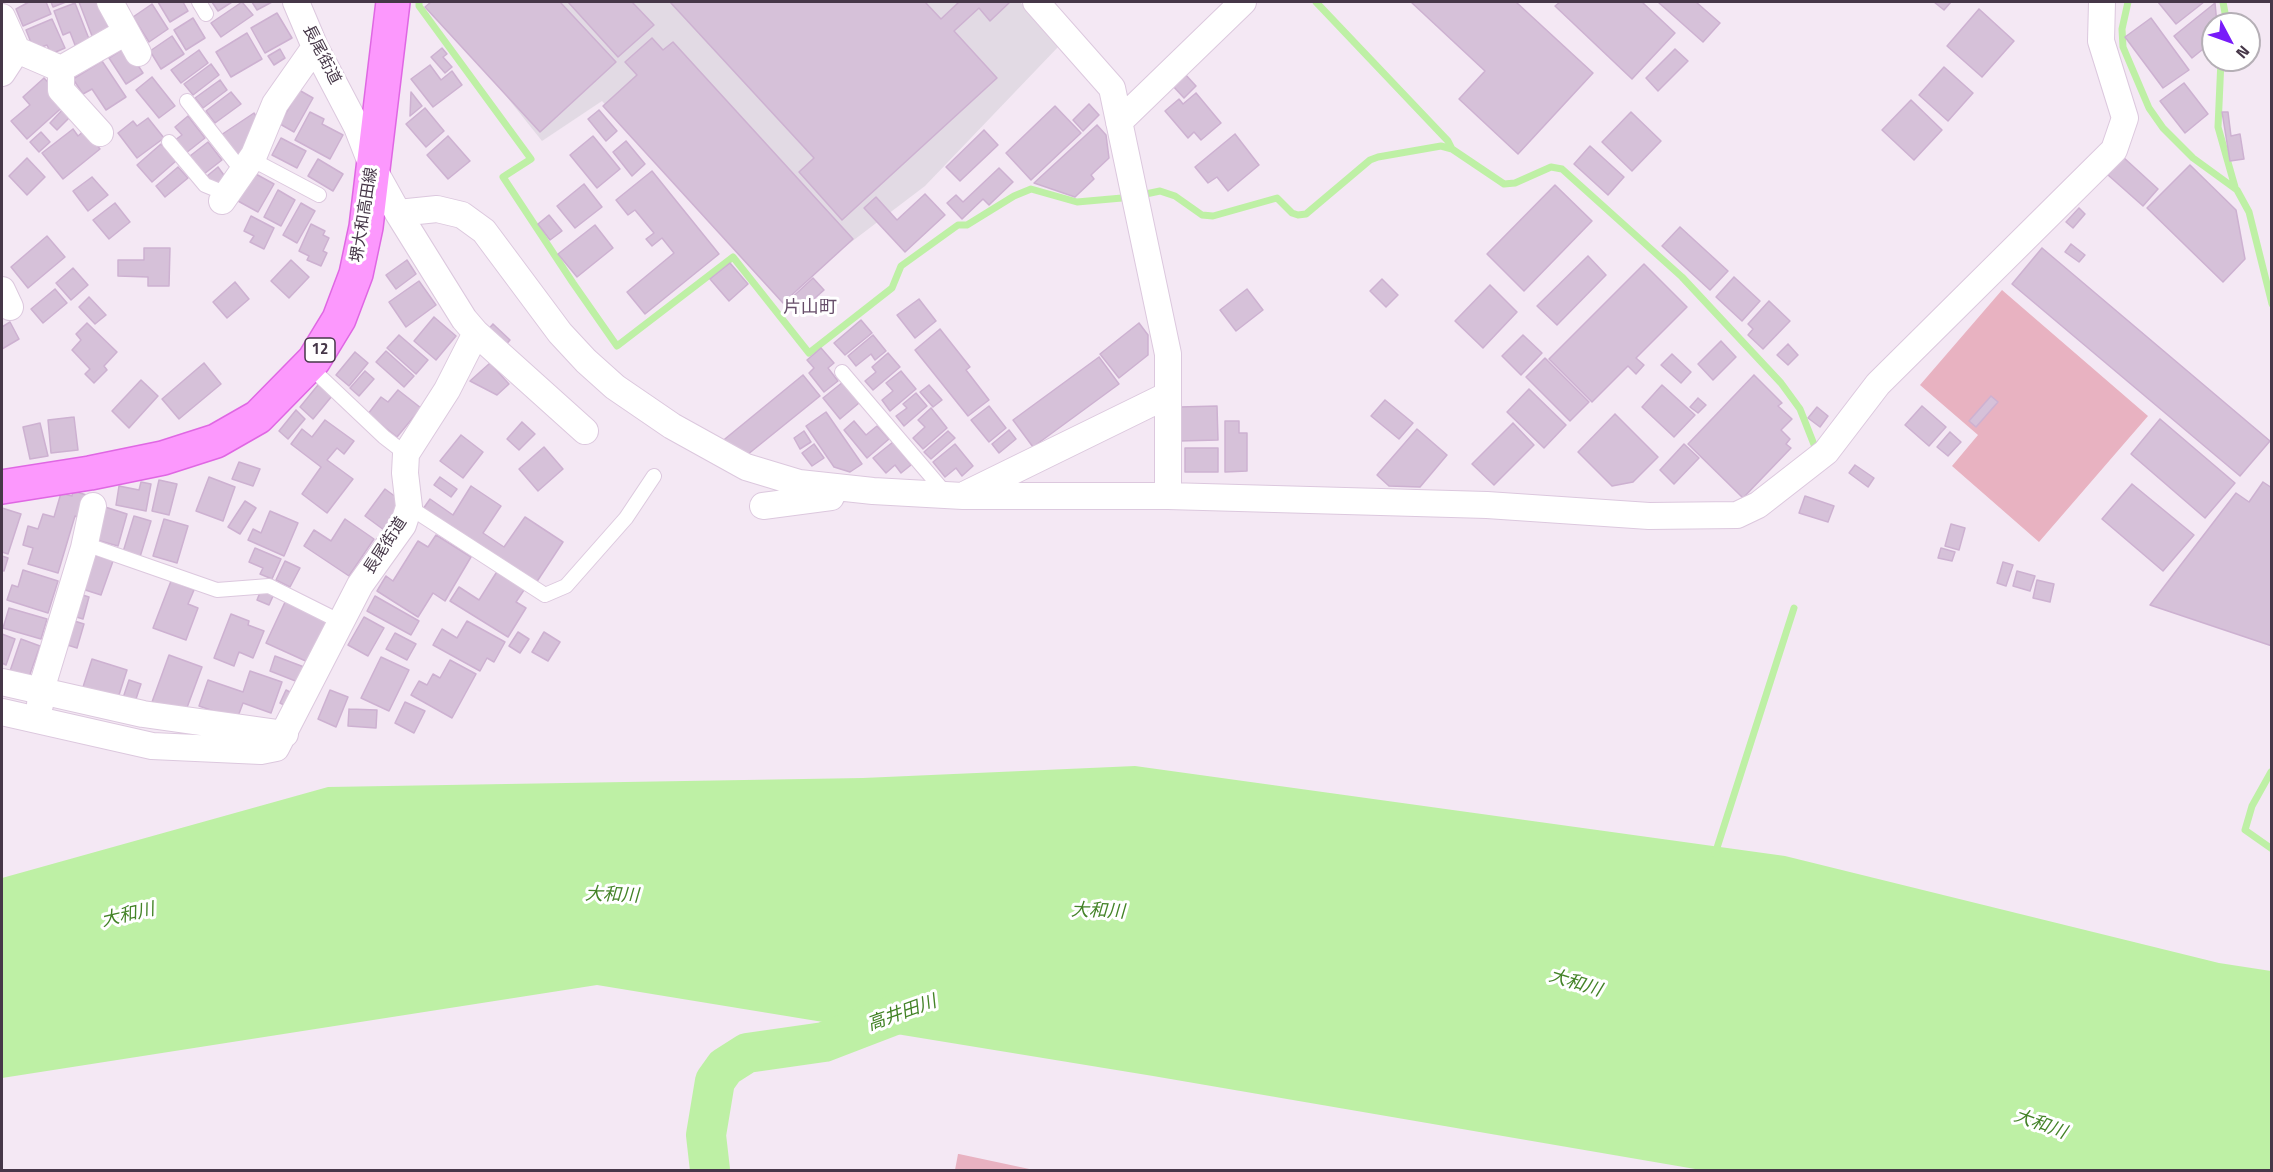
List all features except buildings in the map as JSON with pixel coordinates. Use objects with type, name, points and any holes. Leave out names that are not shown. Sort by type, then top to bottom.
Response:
[{"type":"main road","name":"堺大和高田線","points":[[2,487],[90,473],[163,458],[216,441],[258,417],[309,366],[339,319],[356,274],[366,227],[393,2]]},
{"type":"street","points":[[2,17],[17,50],[61,69],[132,43],[110,2]]},
{"type":"street","name":"長尾街道","points":[[296,2],[315,47],[352,118],[373,168],[398,213],[464,319],[476,333],[585,431]]},
{"type":"street","points":[[1035,2],[1112,88],[1168,354],[1168,496]]},
{"type":"street","points":[[1119,122],[1243,2]]},
{"type":"street","points":[[398,213],[437,209],[462,215],[484,231],[560,333],[615,387],[672,426],[746,467],[799,483],[873,491],[955,496],[1168,496],[1487,506],[1649,516],[1737,515],[1758,505],[1826,452],[1878,384],[2114,150],[2125,118],[2101,41],[2102,2]]},
{"type":"street","points":[[225,197],[247,165],[275,104],[315,47]]},
{"type":"street","points":[[2,73],[17,50]]},
{"type":"street","points":[[61,69],[61,90],[100,133]]},
{"type":"street","points":[[406,454],[447,390],[476,333]]},
{"type":"street","points":[[955,496],[1168,395]]},
{"type":"street","name":"長尾街道","points":[[2,712],[152,746],[261,751],[276,748],[360,585],[403,525],[409,507],[405,473],[406,454]]},
{"type":"street","points":[[763,506],[873,491]]},
{"type":"street","points":[[39,719],[41,690],[85,544],[93,506]]},
{"type":"street","points":[[2,682],[143,714],[285,734]]},
{"type":"lane","points":[[187,100],[247,165],[319,195]]},
{"type":"lane","points":[[169,142],[205,185],[225,197]]},
{"type":"lane","points":[[309,366],[384,437],[406,454]]},
{"type":"lane","points":[[842,372],[955,496]]},
{"type":"lane","points":[[409,507],[545,595],[566,586],[626,518],[654,476]]},
{"type":"lane","points":[[85,544],[217,590],[269,586],[341,622]]},
{"type":"shaded area","points":[[431,2],[1020,2],[1059,46],[925,186],[784,293],[602,101],[542,141]]},
{"type":"shaded area","points":[[2002,290],[2148,416],[2039,542],[1952,466],[1978,435],[1920,385]]},
{"type":"shaded area","points":[[959,1154],[1034,1170],[955,1170]]},
{"type":"water","name":"大和川","points":[[1135,766],[1785,856],[2219,963],[2271,971],[2271,1170],[1701,1170],[1153,1076],[597,985],[2,1078],[2,878],[328,787],[863,778]]},
{"type":"waterway","points":[[419,2],[419,6],[531,159],[503,177],[617,346],[733,257],[809,353],[892,288],[901,266],[958,225],[967,225],[1014,196],[1031,189],[1077,202],[1122,198]]},
{"type":"waterway","points":[[1316,2],[1448,141],[1452,149]]},
{"type":"waterway","points":[[2128,2],[2122,29],[2123,47],[2149,108],[2163,128],[2193,158],[2237,190],[2249,212],[2272,304]]},
{"type":"waterway","points":[[2223,2],[2225,12]]},
{"type":"waterway","points":[[2220,72],[2218,127],[2235,187]]},
{"type":"waterway","points":[[1141,195],[1160,191],[1175,196],[1202,215],[1213,216],[1277,198],[1292,213],[1306,214],[1370,160],[1441,146],[1452,149],[1504,184],[1515,183],[1551,167],[1562,169],[1682,277],[1781,383],[1800,409],[1815,447]]},
{"type":"waterway","points":[[1715,854],[1794,608]]},
{"type":"waterway","points":[[2271,772],[2252,806],[2245,830],[2272,849]]},
{"type":"waterway","name":"高井田川","points":[[710,1170],[706,1135],[715,1081],[725,1067],[747,1053],[824,1042],[910,1009]]},
{"type":"district","name":"片山町","points":[[810,309]]}]
